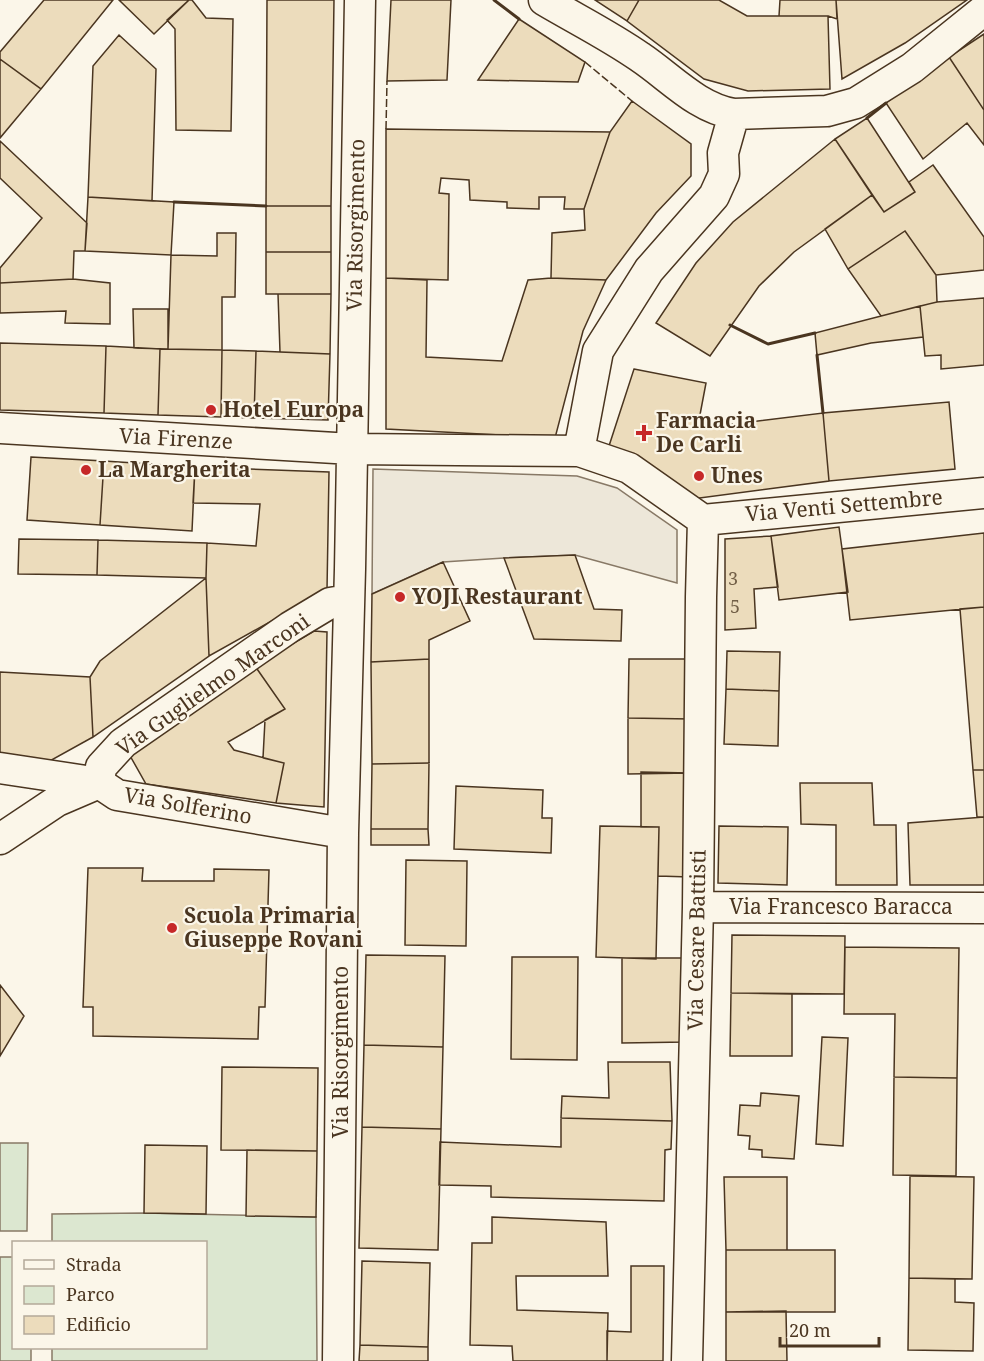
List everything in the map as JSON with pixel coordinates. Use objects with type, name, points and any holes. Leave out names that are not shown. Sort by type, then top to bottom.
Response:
[{"type":"street","name":"Via Risorgimento","points":[[339,1361],[343,833],[360,0]]},
{"type":"street","points":[[544,0],[641,57],[676,87],[721,112],[734,114],[827,111],[856,103],[912,68],[984,10]]},
{"type":"street","points":[[579,451],[598,351],[649,270],[714,196],[724,174],[723,153],[734,114]]},
{"type":"street","name":"Via Firenze","points":[[0,429],[352,449],[579,451],[629,468],[703,520]]},
{"type":"street","name":"Via Venti Settembre","points":[[703,520],[984,493]]},
{"type":"street","name":"Via Cesare Battisti","points":[[687,1361],[698,907],[703,520]]},
{"type":"street","name":"Via Guglielmo Marconi","points":[[99,783],[101,767],[123,743],[290,627],[330,603],[348,600]]},
{"type":"street","name":"Via Solferino","points":[[0,768],[99,783],[117,795],[343,833]]},
{"type":"street","points":[[0,839],[57,801],[99,783]]},
{"type":"street","name":"Via Francesco Baracca","points":[[698,907],[984,908]]},
{"type":"green space","points":[[0,1143],[28,1143],[27,1231],[0,1231]]},
{"type":"green space","points":[[144,1213],[316,1217],[317,1361],[52,1361],[52,1349],[207,1349],[207,1241],[52,1241],[52,1214]]},
{"type":"green space","points":[[0,1257],[12,1257],[12,1349],[31,1349],[31,1361],[0,1361]]},
{"type":"shaded area","points":[[373,469],[577,476],[617,488],[677,530],[677,583],[575,555],[443,562],[372,594]]},
{"type":"building","points":[[44,0],[113,0],[41,89],[0,59],[0,52]]},
{"type":"building","points":[[119,0],[189,0],[154,34]]},
{"type":"building","points":[[189,0],[192,0],[206,18],[233,19],[231,131],[176,130],[175,29],[167,20]]},
{"type":"building","points":[[267,0],[334,0],[331,206],[266,206]]},
{"type":"building","points":[[391,0],[451,0],[447,80],[387,81]]},
{"type":"building","points":[[595,0],[639,0],[627,21]]},
{"type":"building","points":[[639,0],[719,0],[747,16],[828,16],[830,89],[748,91],[704,79],[627,21]]},
{"type":"building","points":[[780,0],[836,0],[837,19],[828,16],[779,16]]},
{"type":"building","points":[[836,0],[967,0],[905,43],[842,79]]},
{"type":"building","points":[[519,19],[585,62],[578,82],[478,80]]},
{"type":"building","points":[[984,34],[984,110],[949,57]]},
{"type":"building","points":[[119,35],[156,69],[152,201],[88,197],[93,66]]},
{"type":"building","points":[[949,57],[984,110],[984,145],[967,123],[923,159],[886,103]]},
{"type":"building","points":[[0,59],[41,89],[0,138]]},
{"type":"building","points":[[632,101],[691,144],[691,176],[656,213],[606,280],[551,278],[552,233],[585,230],[584,209],[610,132]]},
{"type":"building","points":[[867,118],[915,192],[884,212],[835,139]]},
{"type":"building","points":[[386,129],[610,132],[584,209],[564,209],[565,197],[539,197],[539,209],[507,208],[507,202],[470,200],[469,180],[441,178],[439,193],[449,194],[448,280],[386,278]]},
{"type":"building","points":[[835,139],[872,195],[794,252],[759,286],[710,356],[656,323],[696,263],[733,222]]},
{"type":"building","points":[[0,141],[87,223],[85,251],[74,251],[73,279],[0,283],[0,268],[42,218],[0,178]]},
{"type":"building","points":[[933,165],[984,237],[984,270],[936,275],[905,231],[848,269],[825,229],[872,195],[884,212],[915,192],[909,182]]},
{"type":"building","points":[[88,197],[174,202],[171,255],[85,251]]},
{"type":"building","points":[[266,206],[331,206],[331,252],[266,252]]},
{"type":"building","points":[[905,231],[936,275],[937,302],[881,316],[848,269]]},
{"type":"building","points":[[217,233],[236,233],[235,297],[222,297],[222,350],[168,349],[171,255],[217,256]]},
{"type":"building","points":[[266,252],[331,252],[331,294],[266,294]]},
{"type":"building","points":[[386,278],[427,280],[426,357],[502,361],[528,280],[551,278],[606,280],[583,331],[555,438],[386,429]]},
{"type":"building","points":[[73,279],[110,283],[110,324],[65,323],[66,311],[0,313],[0,283]]},
{"type":"building","points":[[278,294],[331,294],[330,354],[280,352]]},
{"type":"building","points":[[984,298],[984,365],[941,369],[941,355],[925,356],[920,306],[937,302]]},
{"type":"building","points":[[920,306],[923,337],[871,343],[817,355],[815,333]]},
{"type":"building","points":[[133,309],[168,309],[168,349],[134,348]]},
{"type":"building","points":[[0,343],[106,346],[104,413],[0,410]]},
{"type":"building","points":[[106,346],[160,349],[158,415],[104,413]]},
{"type":"building","points":[[160,349],[222,350],[221,417],[158,415]]},
{"type":"building","points":[[222,350],[256,351],[254,418],[221,417]]},
{"type":"building","points":[[256,351],[330,354],[328,420],[254,418]]},
{"type":"building","points":[[634,369],[706,383],[699,420],[710,427],[823,413],[829,481],[692,499],[609,446]]},
{"type":"building","points":[[949,402],[955,469],[829,481],[823,413]]},
{"type":"building","points":[[31,457],[104,461],[100,525],[27,520]]},
{"type":"building","points":[[104,461],[195,467],[192,531],[100,525]]},
{"type":"building","points":[[195,467],[329,472],[327,590],[209,656],[207,543],[256,546],[260,504],[193,503]]},
{"type":"building","points":[[839,527],[848,592],[779,600],[771,536]]},
{"type":"building","points":[[984,533],[984,607],[850,620],[842,549]]},
{"type":"building","points":[[771,536],[778,587],[754,589],[756,628],[725,630],[725,539]]},
{"type":"building","points":[[19,539],[98,540],[97,575],[18,574]]},
{"type":"building","points":[[98,540],[207,543],[206,578],[97,575]]},
{"type":"building","points":[[575,555],[594,609],[622,610],[621,641],[534,639],[504,558]]},
{"type":"building","points":[[443,562],[470,621],[429,640],[429,659],[371,662],[372,594]]},
{"type":"building","points":[[206,578],[209,656],[93,737],[90,677],[100,661]]},
{"type":"building","points":[[984,607],[984,770],[973,770],[960,609]]},
{"type":"building","points":[[314,631],[327,632],[324,807],[276,803],[284,763],[263,758],[265,720],[285,709],[255,666]]},
{"type":"building","points":[[727,651],[780,652],[779,691],[726,689]]},
{"type":"building","points":[[429,659],[429,763],[372,764],[371,662]]},
{"type":"building","points":[[629,659],[691,659],[691,719],[628,718]]},
{"type":"building","points":[[255,666],[285,709],[228,742],[234,750],[284,763],[276,803],[146,784],[129,754]]},
{"type":"building","points":[[0,672],[90,677],[93,737],[48,762],[0,754]]},
{"type":"building","points":[[726,689],[779,691],[778,746],[724,744]]},
{"type":"building","points":[[628,718],[691,719],[690,773],[628,774]]},
{"type":"building","points":[[429,763],[428,829],[371,829],[372,764]]},
{"type":"building","points":[[973,770],[984,770],[984,817],[977,817]]},
{"type":"building","points":[[641,772],[690,773],[690,877],[658,876],[659,827],[641,827]]},
{"type":"building","points":[[800,783],[872,783],[874,825],[896,825],[897,885],[836,885],[836,825],[801,824]]},
{"type":"building","points":[[456,786],[543,790],[542,818],[552,818],[551,853],[454,849]]},
{"type":"building","points":[[984,817],[984,885],[910,885],[908,823]]},
{"type":"building","points":[[600,826],[659,827],[656,959],[596,957]]},
{"type":"building","points":[[719,826],[788,827],[787,885],[718,883]]},
{"type":"building","points":[[371,829],[428,829],[429,845],[371,845]]},
{"type":"building","points":[[406,860],[467,861],[466,946],[405,945]]},
{"type":"building","points":[[88,868],[143,868],[142,881],[214,881],[214,869],[269,870],[265,1007],[259,1007],[258,1039],[93,1036],[93,1007],[83,1007]]},
{"type":"building","points":[[732,935],[845,936],[844,994],[731,993]]},
{"type":"building","points":[[845,947],[959,948],[957,1078],[894,1077],[895,1014],[844,1014]]},
{"type":"building","points":[[366,955],[445,956],[443,1047],[364,1045]]},
{"type":"building","points":[[512,957],[578,957],[577,1060],[511,1059]]},
{"type":"building","points":[[622,958],[685,958],[686,1042],[622,1043]]},
{"type":"building","points":[[0,985],[24,1016],[0,1056]]},
{"type":"building","points":[[731,993],[792,994],[792,1056],[730,1056]]},
{"type":"building","points":[[822,1037],[848,1038],[843,1146],[816,1144]]},
{"type":"building","points":[[364,1045],[443,1047],[441,1129],[362,1127]]},
{"type":"building","points":[[608,1062],[670,1062],[672,1121],[561,1118],[562,1096],[609,1098]]},
{"type":"building","points":[[222,1067],[318,1068],[317,1151],[221,1150]]},
{"type":"building","points":[[894,1077],[957,1078],[956,1176],[893,1175]]},
{"type":"building","points":[[761,1093],[799,1096],[794,1159],[762,1157],[762,1150],[749,1149],[750,1136],[738,1135],[740,1105],[760,1106]]},
{"type":"building","points":[[561,1118],[672,1121],[671,1149],[665,1150],[664,1201],[491,1197],[491,1186],[439,1185],[440,1142],[561,1147]]},
{"type":"building","points":[[362,1127],[441,1129],[438,1250],[359,1248]]},
{"type":"building","points":[[145,1145],[207,1146],[206,1214],[144,1213]]},
{"type":"building","points":[[247,1150],[317,1151],[316,1217],[246,1216]]},
{"type":"building","points":[[910,1176],[974,1177],[972,1279],[909,1278]]},
{"type":"building","points":[[724,1177],[787,1177],[787,1250],[726,1250]]},
{"type":"building","points":[[492,1217],[606,1222],[608,1276],[516,1276],[517,1310],[608,1313],[607,1361],[513,1361],[512,1346],[470,1345],[472,1243],[492,1243]]},
{"type":"building","points":[[726,1250],[835,1250],[835,1312],[726,1312]]},
{"type":"building","points":[[362,1261],[430,1263],[428,1347],[360,1345]]},
{"type":"building","points":[[631,1266],[664,1266],[663,1361],[607,1361],[607,1331],[631,1332]]},
{"type":"building","points":[[909,1278],[955,1279],[955,1302],[974,1303],[973,1351],[908,1350]]},
{"type":"building","points":[[786,1311],[787,1361],[726,1361],[726,1312]]},
{"type":"building","points":[[360,1345],[428,1347],[428,1361],[359,1361]]},
{"type":"fence","points":[[585,62],[632,101]]},
{"type":"fence","points":[[386,129],[387,81]]},
{"type":"wall","points":[[494,0],[519,19]]},
{"type":"wall","points":[[867,118],[886,103]]},
{"type":"wall","points":[[174,202],[266,206]]},
{"type":"wall","points":[[730,325],[768,344],[815,333]]},
{"type":"wall","points":[[817,355],[823,413]]},
{"type":"place","name":"Hotel Europa","points":[[211,410]]},
{"type":"place","name":"Farmacia De Carli","points":[[644,433]]},
{"type":"place","name":"La Margherita","points":[[86,470]]},
{"type":"place","name":"Unes","points":[[699,476]]},
{"type":"place","name":"YOJI Restaurant","points":[[400,597]]},
{"type":"place","name":"Scuola Primaria Giuseppe Rovani","points":[[172,928]]}]
